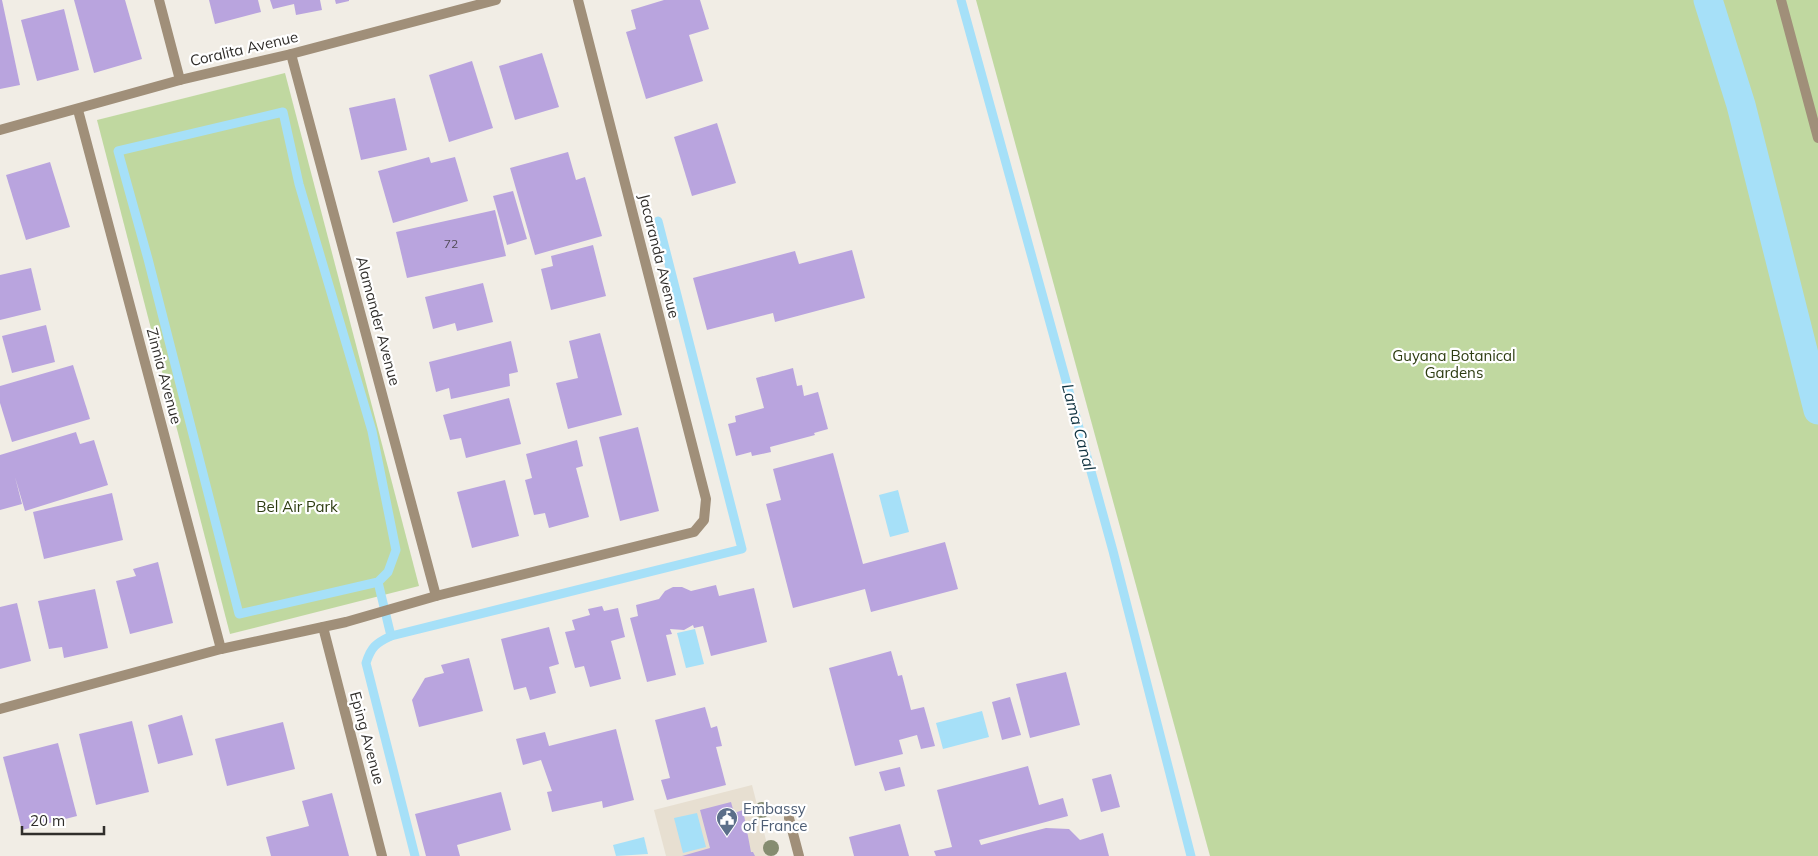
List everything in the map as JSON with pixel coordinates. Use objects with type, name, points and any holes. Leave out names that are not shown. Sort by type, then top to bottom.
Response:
[{"type":"street","points":[[159,0],[180,80]]},
{"type":"street","name":"Coralita Avenue","points":[[0,130],[78,110],[180,80],[291,54],[496,0]]},
{"type":"street","name":"Jacaranda Avenue","points":[[436,596],[694,532],[704,520],[706,499],[578,0]]},
{"type":"street","points":[[1781,0],[1818,138]]},
{"type":"street","name":"Alamander Avenue","points":[[291,54],[436,596]]},
{"type":"street","name":"Zinnia Avenue","points":[[78,110],[221,649]]},
{"type":"street","points":[[0,709],[221,649],[346,622],[436,596]]},
{"type":"street","name":"Eping Avenue","points":[[323,627],[382,856]]},
{"type":"street","points":[[789,818],[799,856]]},
{"type":"shaded area","points":[[752,785],[770,856],[666,856],[654,810]]},
{"type":"green space","name":"Guyana Botanical Gardens","points":[[976,0],[1818,0],[1818,856],[1210,856]]},
{"type":"green space","name":"Bel Air Park","points":[[285,73],[419,586],[230,634],[97,120]]},
{"type":"water","points":[[898,490],[909,532],[890,537],[879,495]]},
{"type":"water","points":[[695,629],[704,664],[686,668],[677,633]]},
{"type":"water","points":[[982,711],[989,737],[943,749],[936,723]]},
{"type":"water","points":[[697,813],[706,847],[683,853],[674,818]]},
{"type":"water","points":[[644,837],[648,854],[616,856],[613,845]]},
{"type":"building","points":[[0,0],[2,0],[20,85],[0,89]]},
{"type":"building","points":[[74,0],[125,0],[142,59],[94,73]]},
{"type":"building","points":[[209,0],[258,0],[261,12],[215,24]]},
{"type":"building","points":[[270,0],[320,0],[322,10],[296,15],[294,4],[273,9]]},
{"type":"building","points":[[335,0],[349,0],[349,1],[336,4]]},
{"type":"building","points":[[664,0],[700,0],[709,29],[689,35],[703,81],[646,99],[626,32],[636,29],[631,10]]},
{"type":"building","points":[[64,9],[79,70],[37,81],[21,20]]},
{"type":"building","points":[[542,53],[559,107],[515,120],[499,66]]},
{"type":"building","points":[[472,61],[493,128],[449,142],[429,75]]},
{"type":"building","points":[[395,98],[407,150],[361,160],[349,108]]},
{"type":"building","points":[[717,123],[736,183],[692,196],[674,137]]},
{"type":"building","points":[[568,152],[576,180],[585,177],[602,236],[535,255],[510,168]]},
{"type":"building","points":[[429,157],[431,163],[455,157],[468,201],[393,223],[378,171]]},
{"type":"building","points":[[50,162],[70,227],[26,240],[6,175]]},
{"type":"building","points":[[513,191],[527,239],[507,245],[493,196]]},
{"type":"building","points":[[495,210],[506,256],[407,278],[396,232]]},
{"type":"building","points":[[593,245],[606,296],[551,310],[541,269],[553,266],[551,256]]},
{"type":"building","points":[[852,250],[865,298],[775,322],[773,313],[707,330],[693,278],[795,251],[799,264]]},
{"type":"building","points":[[31,268],[41,310],[0,320],[0,275]]},
{"type":"building","points":[[483,283],[493,322],[457,331],[455,323],[433,329],[425,297]]},
{"type":"building","points":[[46,325],[55,362],[12,373],[2,336]]},
{"type":"building","points":[[600,333],[622,415],[568,429],[556,383],[578,378],[569,341]]},
{"type":"building","points":[[511,341],[518,372],[509,374],[510,386],[451,399],[449,388],[436,392],[429,362]]},
{"type":"building","points":[[73,365],[90,419],[12,442],[0,403],[0,386]]},
{"type":"building","points":[[793,368],[797,386],[802,385],[804,396],[818,392],[828,429],[814,433],[815,435],[770,447],[771,452],[752,456],[751,452],[736,456],[728,424],[736,422],[735,416],[764,408],[756,378]]},
{"type":"building","points":[[509,398],[521,444],[466,458],[461,438],[450,440],[443,415]]},
{"type":"building","points":[[638,427],[659,511],[620,521],[599,437]]},
{"type":"building","points":[[76,432],[80,444],[94,440],[108,485],[25,511],[15,477],[22,504],[0,510],[0,455]]},
{"type":"building","points":[[577,440],[583,466],[576,468],[589,517],[549,528],[545,513],[534,515],[525,480],[532,478],[526,454]]},
{"type":"building","points":[[833,453],[863,564],[945,542],[958,589],[871,612],[865,589],[793,608],[766,504],[781,500],[773,469]]},
{"type":"building","points":[[505,480],[519,536],[472,548],[457,492]]},
{"type":"building","points":[[112,493],[123,540],[44,559],[33,512]]},
{"type":"building","points":[[158,562],[173,623],[130,634],[116,581],[136,576],[133,569]]},
{"type":"building","points":[[716,585],[719,596],[754,588],[767,642],[711,656],[703,626],[694,628],[693,625],[684,630],[670,629],[672,634],[666,635],[676,675],[647,682],[630,618],[638,616],[636,605],[659,599],[665,591],[673,587],[682,587],[691,591]]},
{"type":"building","points":[[95,589],[108,648],[64,658],[62,647],[49,649],[38,601]]},
{"type":"building","points":[[17,603],[31,661],[0,669],[0,607]]},
{"type":"building","points":[[602,606],[604,611],[618,608],[625,637],[611,641],[621,679],[590,687],[584,666],[575,668],[565,632],[575,630],[572,620],[590,615],[588,609]]},
{"type":"building","points":[[549,627],[559,664],[549,667],[556,693],[530,700],[526,687],[514,690],[501,639]]},
{"type":"building","points":[[891,651],[898,676],[902,675],[911,710],[924,707],[935,746],[921,749],[917,735],[899,740],[903,754],[855,766],[829,668]]},
{"type":"building","points":[[469,658],[483,711],[419,727],[412,700],[425,678],[444,673],[441,665]]},
{"type":"building","points":[[1066,672],[1080,725],[1030,738],[1016,684]]},
{"type":"building","points":[[1010,697],[1021,735],[1002,740],[992,702]]},
{"type":"building","points":[[705,707],[711,728],[717,726],[722,746],[716,747],[726,785],[667,800],[661,780],[670,778],[655,720]]},
{"type":"building","points":[[182,715],[193,755],[158,764],[148,725]]},
{"type":"building","points":[[132,721],[149,792],[96,805],[79,734]]},
{"type":"building","points":[[283,722],[295,769],[227,786],[215,739]]},
{"type":"building","points":[[616,729],[634,800],[603,808],[602,801],[552,812],[547,792],[552,791],[541,760],[523,765],[516,739],[545,732],[549,746]]},
{"type":"building","points":[[58,743],[77,816],[22,830],[3,757]]},
{"type":"building","points":[[1028,766],[1039,805],[1063,798],[1068,816],[979,840],[981,845],[1046,828],[1069,829],[1080,840],[1103,833],[1109,856],[936,856],[934,851],[952,847],[937,790]]},
{"type":"building","points":[[900,767],[905,786],[885,791],[879,772]]},
{"type":"building","points":[[1111,774],[1120,807],[1101,812],[1092,779]]},
{"type":"building","points":[[501,792],[511,830],[457,845],[460,856],[426,856],[415,814]]},
{"type":"building","points":[[332,793],[349,856],[271,856],[266,837],[309,826],[302,801]]},
{"type":"building","name":"Embassy of France","points":[[731,802],[734,813],[743,810],[751,852],[755,856],[682,856],[710,848],[700,810]]},
{"type":"building","points":[[900,824],[909,856],[854,856],[849,837]]},
{"type":"waterway","name":"Lama Canal","points":[[961,0],[1113,551],[1191,856]]},
{"type":"waterway","points":[[1708,0],[1741,105],[1818,410]]},
{"type":"waterway","points":[[378,582],[388,572],[396,550],[372,431],[299,184],[283,112],[118,151],[148,259],[239,614],[378,582],[391,636],[375,646],[366,663],[415,856]]},
{"type":"waterway","points":[[391,636],[742,549],[658,221]]},
{"type":"place","name":"Embassy of France","points":[[727,837]]}]
